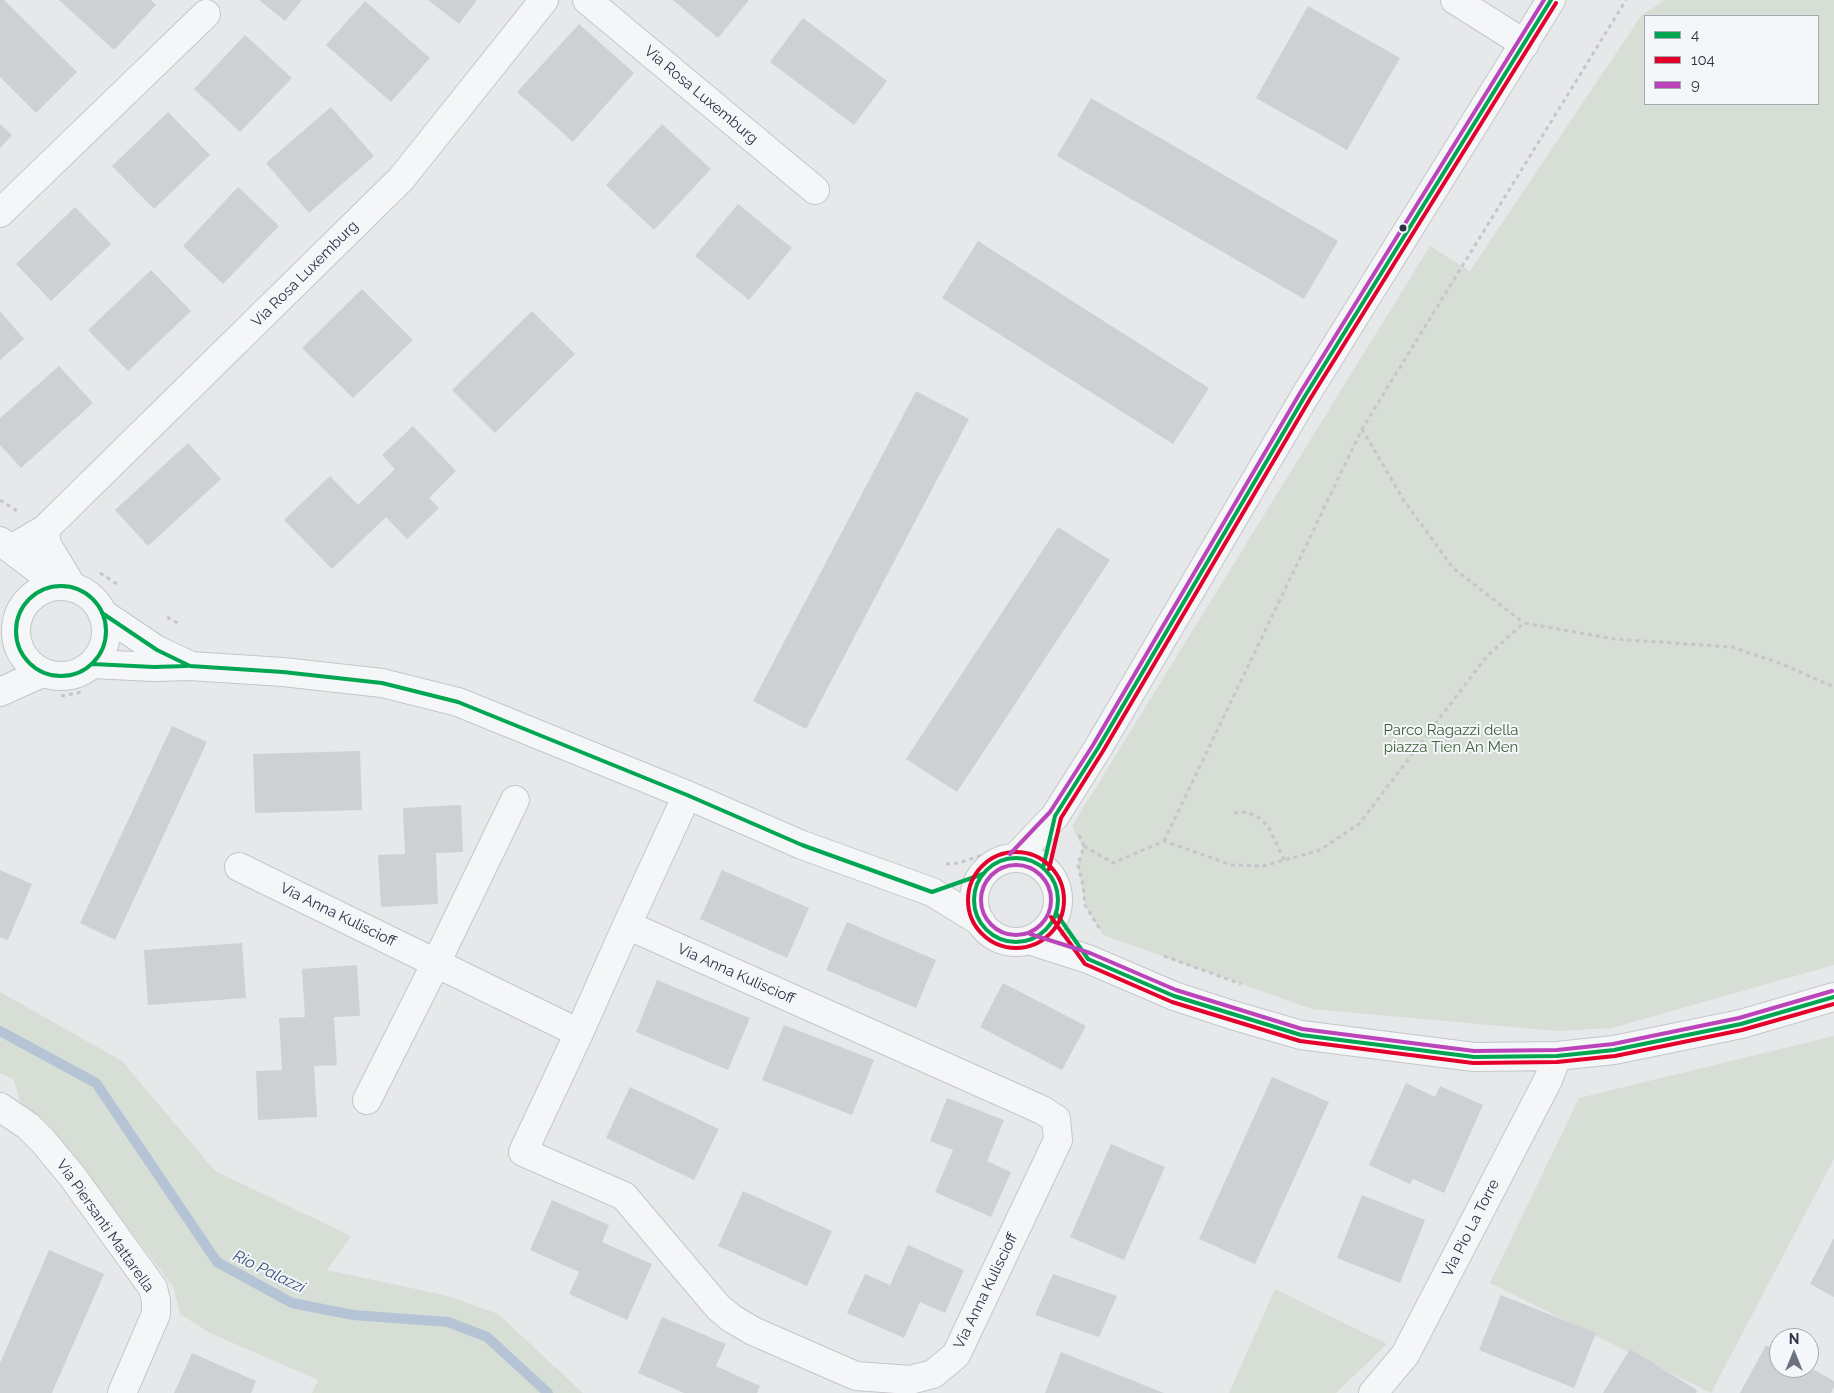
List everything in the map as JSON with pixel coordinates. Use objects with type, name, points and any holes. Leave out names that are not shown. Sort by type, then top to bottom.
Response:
[{"type":"street","name":"Via Rosa Luxemburg","points":[[6,545],[44,529],[401,180],[544,0]]},
{"type":"street","name":"Via Rosa Luxemburg","points":[[586,0],[815,190]]},
{"type":"street","points":[[1455,0],[1525,44]]},
{"type":"street","points":[[1015,858],[1055,816],[1098,748],[1305,396],[1551,0]]},
{"type":"street","points":[[0,213],[206,14]]},
{"type":"street","points":[[44,529],[47,545],[67,587]]},
{"type":"street","points":[[6,545],[67,587],[85,593],[95,602],[102,613],[106,626],[106,640],[101,653],[92,664],[81,672],[69,676],[55,676],[42,673],[23,657],[18,646],[8,644],[20,611],[27,601],[37,593],[48,588],[67,587]]},
{"type":"street","points":[[6,545],[23,580],[27,601]]},
{"type":"street","points":[[102,613],[157,650],[190,666]]},
{"type":"street","points":[[92,664],[154,667],[190,666],[283,672],[382,683],[458,702],[687,795],[802,845],[932,892],[980,922],[996,937],[1007,941],[1028,940],[1088,959],[1174,996],[1301,1035],[1474,1057],[1557,1056],[1614,1050],[1741,1024],[1834,997]]},
{"type":"street","points":[[0,692],[42,673]]},
{"type":"street","name":"Via Anna Kuliscioff","points":[[627,925],[1042,1110],[1056,1119],[1058,1140],[956,1355],[933,1374],[910,1380],[856,1376],[731,1318],[718,1307],[624,1196],[523,1152],[579,1033],[627,925],[687,795]]},
{"type":"street","points":[[367,1100],[515,800]]},
{"type":"street","points":[[1043,868],[1055,816]]},
{"type":"street","points":[[980,922],[974,898],[983,874],[1003,860],[1025,859],[1043,868],[1051,877],[1058,901],[1056,913],[1050,925],[1040,934],[1028,940]]},
{"type":"street","name":"Via Anna Kuliscioff","points":[[239,867],[579,1033]]},
{"type":"street","points":[[932,892],[983,874]]},
{"type":"street","points":[[1056,913],[1088,959]]},
{"type":"street","name":"Via Pio La Torre","points":[[1373,1393],[1405,1355],[1548,1080],[1557,1056]]},
{"type":"street","name":"Via Piersanti Mattarella","points":[[0,1108],[28,1126],[49,1147],[153,1288],[156,1314],[122,1393]]},
{"type":"path","points":[[1164,841],[1362,429],[1626,0]]},
{"type":"path","points":[[1362,429],[1403,499],[1453,568],[1524,623],[1614,639],[1732,647],[1782,664],[1834,687]]},
{"type":"path","points":[[1084,846],[1113,862],[1164,841],[1232,865],[1263,866],[1320,850],[1358,824],[1487,656],[1524,623]]},
{"type":"path","points":[[56,697],[83,692]]},
{"type":"path","points":[[1234,813],[1247,812],[1261,819],[1269,828],[1284,860]]},
{"type":"path","points":[[1085,905],[1103,935]]},
{"type":"path","points":[[1158,954],[1249,986]]},
{"type":"green space","name":"Parco Ragazzi della piazza Tien An Men","points":[[1665,0],[1834,0],[1834,965],[1612,1028],[1557,1031],[1312,1009],[1103,935],[1085,905],[1078,865],[1083,849],[1072,826],[1430,246],[1470,271],[1641,16]]},
{"type":"green space","points":[[0,992],[122,1061],[215,1171],[351,1236],[327,1270],[448,1296],[498,1314],[583,1393],[312,1393],[318,1380],[210,1333],[180,1314],[173,1286],[45,1121],[20,1102],[14,1080],[0,1073]]},
{"type":"green space","points":[[1834,1036],[1834,1159],[1711,1393],[1490,1283],[1579,1098]]},
{"type":"green space","points":[[1275,1289],[1387,1344],[1336,1393],[1229,1393]]},
{"type":"building","points":[[0,0],[4,0],[77,72],[36,113],[0,77]]},
{"type":"building","points":[[59,0],[151,0],[156,5],[114,50]]},
{"type":"building","points":[[259,0],[302,0],[285,21]]},
{"type":"building","points":[[428,0],[477,0],[459,24]]},
{"type":"building","points":[[673,0],[749,0],[718,38]]},
{"type":"building","points":[[365,1],[430,58],[391,102],[326,45]]},
{"type":"building","points":[[1308,6],[1400,58],[1347,150],[1256,98]]},
{"type":"building","points":[[803,18],[887,81],[854,125],[770,62]]},
{"type":"building","points":[[579,24],[634,73],[573,142],[517,92]]},
{"type":"building","points":[[245,35],[292,78],[240,132],[194,89]]},
{"type":"building","points":[[1091,98],[1338,241],[1304,299],[1057,156]]},
{"type":"building","points":[[331,107],[374,156],[309,213],[266,163]]},
{"type":"building","points":[[168,112],[210,155],[154,209],[112,166]]},
{"type":"building","points":[[0,124],[12,135],[0,148]]},
{"type":"building","points":[[662,124],[711,169],[654,230],[606,185]]},
{"type":"building","points":[[238,187],[279,226],[223,284],[183,246]]},
{"type":"building","points":[[738,204],[792,248],[749,300],[695,256]]},
{"type":"building","points":[[75,207],[111,244],[51,301],[16,264]]},
{"type":"building","points":[[978,241],[1209,388],[1173,444],[942,298]]},
{"type":"building","points":[[151,270],[191,311],[128,371],[88,330]]},
{"type":"building","points":[[362,289],[413,340],[353,398],[302,348]]},
{"type":"building","points":[[0,311],[24,339],[0,360]]},
{"type":"building","points":[[532,311],[575,354],[495,433],[452,390]]},
{"type":"building","points":[[59,366],[93,403],[21,468],[0,445],[0,418]]},
{"type":"building","points":[[916,391],[969,419],[806,729],[753,701]]},
{"type":"building","points":[[413,426],[456,471],[429,498],[439,508],[407,539],[386,517],[332,569],[284,520],[330,476],[358,505],[395,469],[382,455]]},
{"type":"building","points":[[188,443],[221,479],[148,546],[115,510]]},
{"type":"building","points":[[1058,527],[1110,560],[957,792],[906,759]]},
{"type":"building","points":[[172,726],[207,742],[115,940],[80,923]]},
{"type":"building","points":[[360,751],[362,810],[255,813],[253,754]]},
{"type":"building","points":[[461,805],[463,852],[436,853],[438,904],[381,907],[378,855],[405,854],[403,808]]},
{"type":"building","points":[[0,870],[32,884],[8,940],[0,937]]},
{"type":"building","points":[[722,870],[809,908],[787,958],[700,919]]},
{"type":"building","points":[[847,922],[936,960],[916,1008],[826,970]]},
{"type":"building","points":[[242,943],[246,998],[148,1005],[144,950]]},
{"type":"building","points":[[357,965],[360,1016],[334,1017],[337,1065],[314,1066],[317,1117],[258,1120],[256,1071],[282,1070],[279,1018],[305,1017],[302,969]]},
{"type":"building","points":[[657,980],[750,1018],[728,1070],[636,1032]]},
{"type":"building","points":[[1003,983],[1086,1026],[1062,1070],[980,1027]]},
{"type":"building","points":[[784,1025],[874,1060],[852,1115],[762,1080]]},
{"type":"building","points":[[1272,1077],[1329,1102],[1255,1264],[1199,1239]]},
{"type":"building","points":[[1406,1083],[1435,1097],[1440,1086],[1483,1105],[1444,1193],[1413,1179],[1410,1184],[1369,1165]]},
{"type":"building","points":[[630,1087],[719,1129],[694,1180],[606,1138]]},
{"type":"building","points":[[947,1098],[1004,1120],[987,1161],[1011,1172],[991,1217],[935,1192],[953,1150],[930,1141]]},
{"type":"building","points":[[1111,1144],[1165,1167],[1124,1260],[1070,1237]]},
{"type":"building","points":[[743,1191],[832,1231],[807,1286],[718,1246]]},
{"type":"building","points":[[1362,1195],[1425,1220],[1400,1283],[1337,1258]]},
{"type":"building","points":[[552,1200],[609,1225],[602,1242],[652,1264],[627,1320],[569,1294],[579,1272],[530,1250]]},
{"type":"building","points":[[1834,1238],[1834,1297],[1810,1284]]},
{"type":"building","points":[[908,1245],[964,1270],[945,1313],[920,1302],[904,1338],[847,1313],[865,1274],[890,1285]]},
{"type":"building","points":[[49,1250],[104,1274],[52,1393],[0,1393],[0,1363]]},
{"type":"building","points":[[1053,1274],[1117,1296],[1099,1337],[1035,1315]]},
{"type":"building","points":[[1501,1295],[1596,1333],[1574,1388],[1479,1350]]},
{"type":"building","points":[[662,1317],[726,1344],[716,1366],[760,1386],[757,1393],[684,1393],[638,1373]]},
{"type":"building","points":[[1766,1345],[1769,1347],[1769,1378],[1819,1378],[1819,1373],[1834,1381],[1831,1393],[1740,1393]]},
{"type":"building","points":[[1630,1349],[1697,1390],[1696,1393],[1603,1393]]},
{"type":"building","points":[[1061,1352],[1164,1393],[1045,1393]]},
{"type":"building","points":[[192,1353],[256,1381],[251,1393],[174,1393]]},
{"type":"waterway","name":"Rio Palazzi","points":[[0,1031],[96,1083],[217,1262],[292,1303],[353,1315],[448,1322],[487,1337],[548,1393]]},
{"type":"transit line","name":"9","points":[[1010,854],[1050,812],[1093,745],[1300,393],[1544,0]]},
{"type":"transit line","name":"4","points":[[1043,868],[1055,816],[1098,748],[1305,396],[1551,0]]},
{"type":"transit line","name":"104","points":[[1049,869],[1061,818],[1103,751],[1310,399],[1556,3]]},
{"type":"transit line","name":"4","points":[[61,586],[78,589],[93,599],[103,614],[106,631],[103,648],[93,663],[78,673],[61,676],[44,673],[29,663],[19,648],[16,631],[19,614],[29,599],[44,589],[61,586]]},
{"type":"transit line","name":"4","points":[[102,613],[157,650],[190,666],[283,672],[382,683],[458,702],[687,795],[802,845],[932,892],[983,874]]},
{"type":"transit line","name":"4","points":[[92,664],[154,667],[187,666]]},
{"type":"transit line","name":"104","points":[[1016,852],[1034,856],[1050,866],[1060,882],[1064,900],[1060,918],[1050,934],[1034,944],[1016,948],[998,944],[982,934],[972,918],[968,900],[972,882],[982,866],[998,856],[1016,852]]},
{"type":"transit line","name":"4","points":[[1016,858],[1039,865],[1051,877],[1058,900],[1051,923],[1039,935],[1016,942],[993,935],[981,923],[974,900],[981,877],[993,865],[1016,858]]},
{"type":"transit line","name":"9","points":[[1023,865],[1036,871],[1045,880],[1049,886],[1051,900],[1049,914],[1041,925],[1030,933],[1009,935],[1002,933],[991,925],[983,914],[981,893],[983,886],[991,875],[1002,867],[1023,865]]},
{"type":"transit line","name":"4","points":[[1056,913],[1088,959],[1174,996],[1301,1035],[1474,1057],[1557,1056],[1614,1050],[1741,1024],[1834,997]]},
{"type":"transit line","name":"104","points":[[1051,917],[1085,964],[1172,1002],[1300,1041],[1473,1063],[1557,1062],[1615,1056],[1742,1030],[1834,1004]]},
{"type":"transit line","name":"9","points":[[1030,934],[1090,953],[1176,990],[1302,1029],[1474,1051],[1557,1050],[1613,1044],[1739,1018],[1832,991]]}]
